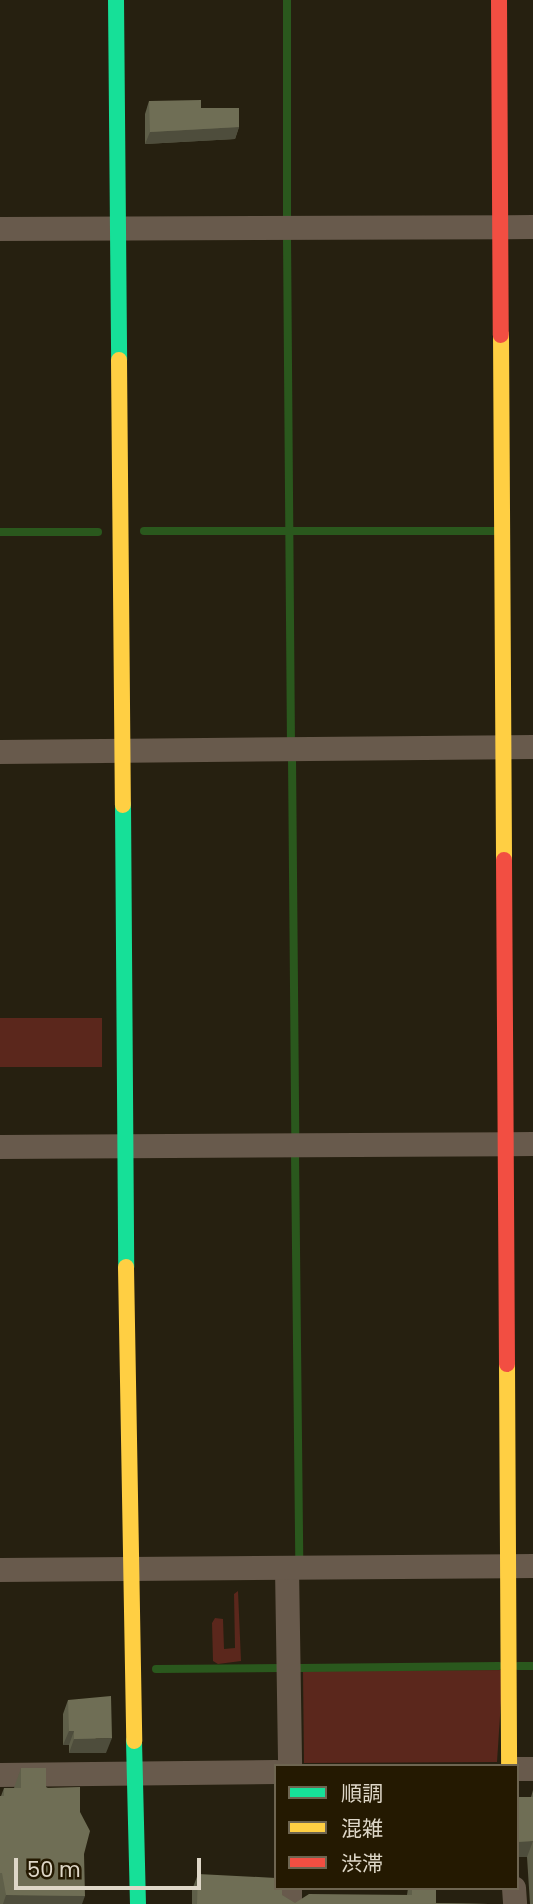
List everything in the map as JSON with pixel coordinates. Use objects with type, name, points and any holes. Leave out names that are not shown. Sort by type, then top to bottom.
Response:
[{"type":"street","points":[[116,0],[129,1569],[138,1904]]},
{"type":"street","points":[[499,0],[509,1764]]},
{"type":"street","points":[[0,229],[533,227]]},
{"type":"street","points":[[0,752],[533,747]]},
{"type":"street","points":[[0,1147],[533,1144]]},
{"type":"street","points":[[0,1570],[533,1566]]},
{"type":"street","points":[[288,1568],[290,1764]]},
{"type":"street","points":[[0,1775],[274,1772]]},
{"type":"shaded area","points":[[0,1018],[102,1018],[102,1067],[0,1067]]},
{"type":"shaded area","points":[[238,1591],[241,1661],[218,1664],[213,1661],[212,1623],[215,1618],[223,1619],[224,1649],[235,1648],[234,1594]]},
{"type":"shaded area","points":[[503,1670],[497,1762],[304,1763],[303,1671]]},
{"type":"building","points":[[201,100],[201,108],[239,108],[239,127],[150,132],[149,101]]},
{"type":"building","points":[[111,1696],[112,1738],[74,1739],[74,1731],[69,1731],[68,1700]]},
{"type":"building","points":[[21,1768],[46,1768],[46,1788],[80,1787],[80,1812],[90,1831],[84,1854],[85,1896],[6,1895],[0,1873],[0,1796],[4,1796],[4,1788],[21,1788]]},
{"type":"building","points":[[519,1797],[533,1797],[533,1841],[519,1842]]},
{"type":"building","points":[[198,1874],[274,1878],[274,1890],[282,1890],[282,1895],[295,1903],[309,1894],[412,1895],[412,1890],[436,1890],[436,1903],[489,1904],[197,1904]]},
{"type":"waterway","points":[[287,0],[287,216]]},
{"type":"waterway","points":[[287,237],[291,742]]},
{"type":"waterway","points":[[144,531],[494,531]]},
{"type":"waterway","points":[[0,532],[98,532]]},
{"type":"waterway","points":[[292,758],[295,1137]]},
{"type":"waterway","points":[[295,1152],[299,1559]]},
{"type":"waterway","points":[[299,1668],[499,1666]]},
{"type":"waterway","points":[[518,1666],[533,1666]]},
{"type":"waterway","points":[[156,1669],[283,1668]]},
{"type":"traffic: fast","points":[[116,0],[119,360]]},
{"type":"traffic: fast","points":[[123,805],[126,1267]]},
{"type":"traffic: fast","points":[[134,1741],[138,1904]]},
{"type":"traffic: slow","points":[[501,335],[504,860]]},
{"type":"traffic: slow","points":[[119,360],[123,805]]},
{"type":"traffic: slow","points":[[126,1267],[134,1741]]},
{"type":"traffic: slow","points":[[507,1364],[509,1764]]},
{"type":"traffic: jam","points":[[499,0],[501,335]]},
{"type":"traffic: jam","points":[[504,860],[507,1364]]}]
